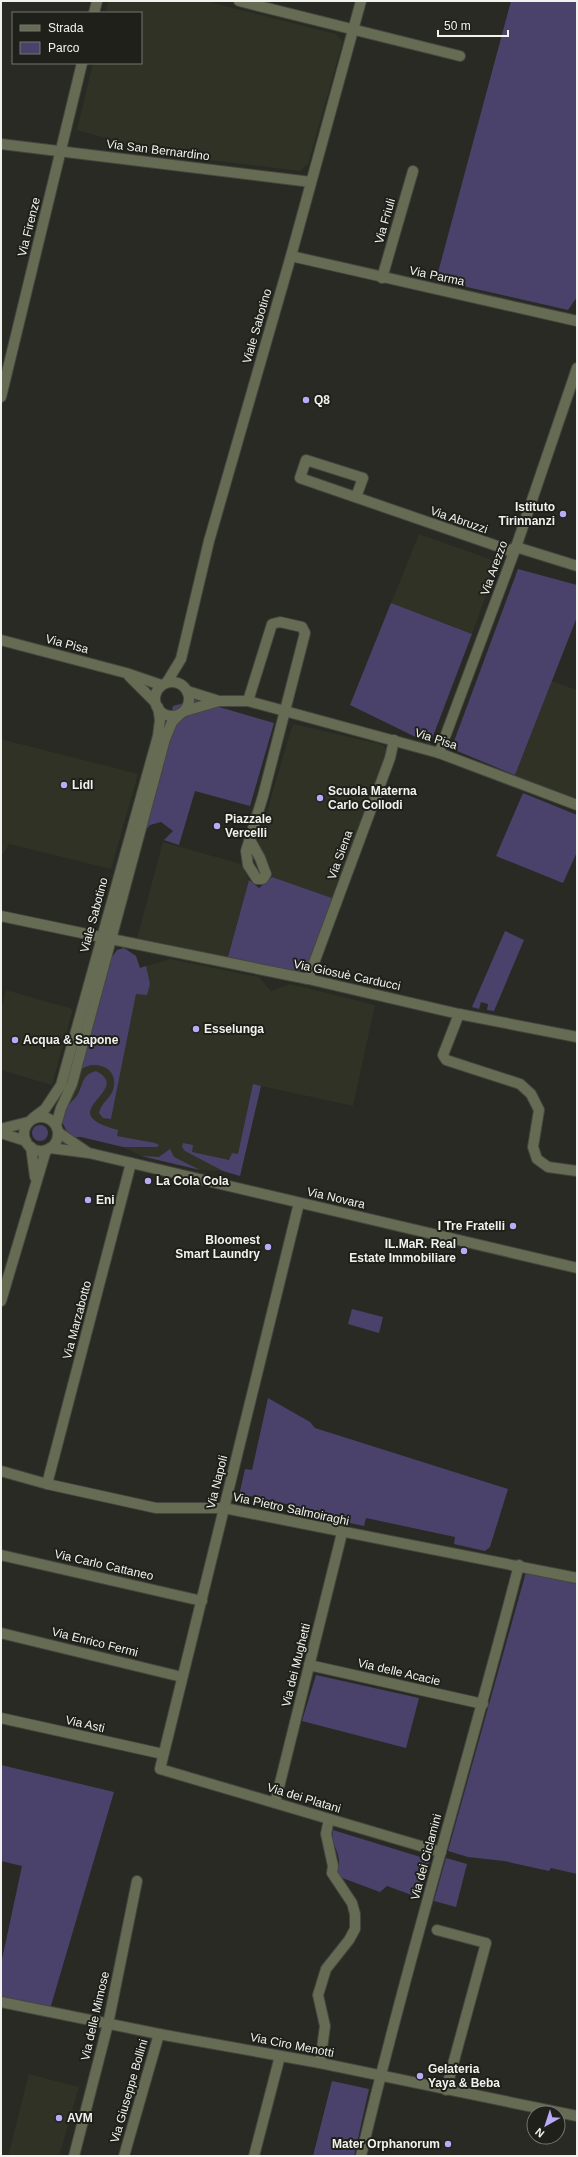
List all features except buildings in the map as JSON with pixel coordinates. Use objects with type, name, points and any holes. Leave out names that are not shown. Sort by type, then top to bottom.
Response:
[{"type":"street","points":[[94,12],[97,1]]},
{"type":"street","points":[[239,1],[460,56]]},
{"type":"street","name":"Viale Sabotino","points":[[164,684],[181,659],[209,541],[291,256],[352,29],[361,1]]},
{"type":"street","name":"Via Firenze","points":[[1,397],[3,379],[82,64]]},
{"type":"street","name":"Via San Bernardino","points":[[1,144],[311,182]]},
{"type":"street","name":"Via Friuli","points":[[382,278],[413,171]]},
{"type":"street","name":"Via Parma","points":[[291,256],[382,278],[577,321]]},
{"type":"street","name":"Via Arezzo","points":[[439,753],[516,547],[577,368]]},
{"type":"street","name":"Via Abruzzi","points":[[356,497],[363,478],[306,460],[300,478],[509,551],[516,547],[577,566]]},
{"type":"street","points":[[248,701],[272,624],[280,622],[302,627],[305,633],[250,840]]},
{"type":"street","name":"Via Pisa","points":[[1,640],[164,684]]},
{"type":"street","name":"Viale Sabotino","points":[[181,659],[185,688]]},
{"type":"street","points":[[126,673],[156,705],[165,714],[174,716],[182,712],[189,701],[185,688],[173,681],[164,684],[155,695],[156,705]]},
{"type":"street","name":"Via Pisa","points":[[185,688],[219,701]]},
{"type":"street","name":"Via Pisa","points":[[182,712],[219,701],[248,701],[439,753],[577,805]]},
{"type":"street","name":"Viale Sabotino","points":[[57,1128],[61,1108],[72,1084],[106,938],[158,736],[160,720],[156,705]]},
{"type":"street","name":"Viale Sabotino","points":[[30,1120],[45,1109],[61,1085],[165,739],[172,722],[182,712]]},
{"type":"street","name":"Via Siena","points":[[308,979],[390,758],[394,740]]},
{"type":"street","name":"Via Giosuè Carducci","points":[[1,916],[308,979],[459,1014],[577,1037]]},
{"type":"street","points":[[459,1014],[443,1055],[446,1060],[520,1084],[531,1094],[538,1110],[532,1147],[537,1159],[548,1167],[577,1171]]},
{"type":"street","points":[[1,1129],[43,1116],[52,1121],[57,1128],[56,1141],[48,1149],[35,1183],[1,1302]]},
{"type":"street","points":[[30,1120],[24,1131],[28,1144],[35,1183]]},
{"type":"street","name":"Via Novara","points":[[57,1128],[89,1153]]},
{"type":"street","points":[[1,1132],[28,1144],[36,1150],[48,1149]]},
{"type":"street","name":"Via Novara","points":[[48,1149],[89,1153],[576,1267]]},
{"type":"street","name":"Via Marzabotto","points":[[47,1484],[131,1163]]},
{"type":"street","name":"Via Napoli","points":[[160,1769],[299,1203]]},
{"type":"street","name":"Via Pietro Salmoiraghi","points":[[1,1471],[47,1484],[156,1508],[224,1508],[342,1533],[519,1565],[577,1578]]},
{"type":"street","name":"Via dei Mughetti","points":[[275,1803],[342,1533]]},
{"type":"street","name":"Via Carlo Cattaneo","points":[[1,1554],[202,1601]]},
{"type":"street","name":"Via dei Ciclamini","points":[[361,2156],[380,2076],[483,1704],[519,1565]]},
{"type":"street","name":"Via Enrico Fermi","points":[[1,1633],[182,1677]]},
{"type":"street","name":"Via delle Acacie","points":[[309,1665],[483,1704]]},
{"type":"street","name":"Via Asti","points":[[1,1718],[163,1754]]},
{"type":"street","name":"Via dei Platani","points":[[160,1769],[441,1852]]},
{"type":"street","points":[[320,2063],[325,2026],[318,1995],[326,1969],[349,1940],[355,1929],[355,1914],[352,1903],[332,1873],[333,1866],[326,1834],[330,1819]]},
{"type":"street","name":"Via delle Mimose","points":[[74,2156],[108,2024],[137,1881]]},
{"type":"street","points":[[438,1930],[486,1943],[446,2090]]},
{"type":"street","name":"Via Ciro Menotti","points":[[1,2002],[159,2034],[320,2063],[577,2116]]},
{"type":"street","name":"Via Giuseppe Bollini","points":[[124,2156],[159,2034]]},
{"type":"street","points":[[254,2156],[280,2056]]},
{"type":"shaded area","points":[[108,1],[206,1],[336,34],[343,41],[308,164],[300,171],[143,152],[141,148],[77,130],[93,64],[142,64],[142,12],[105,12]]},
{"type":"shaded area","points":[[419,534],[498,562],[472,634],[391,603]]},
{"type":"shaded area","points":[[552,681],[577,690],[577,799],[515,775]]},
{"type":"shaded area","name":"Scuola Materna Carlo Collodi","points":[[294,724],[384,745],[387,751],[332,898],[272,877],[270,868],[257,846],[292,726]]},
{"type":"shaded area","points":[[1,739],[138,774],[111,869],[9,844],[1,858]]},
{"type":"shaded area","points":[[163,842],[241,864],[249,880],[228,957],[137,938]]},
{"type":"shaded area","points":[[124,948],[136,956],[140,968],[170,959],[259,977],[271,991],[290,984],[375,1005],[353,1106],[261,1086],[240,1176],[223,1171],[200,1170],[141,1156],[123,1147],[81,1137],[70,1137],[62,1122],[112,956],[117,950]]},
{"type":"shaded area","points":[[6,990],[73,1009],[52,1085],[1,1070],[1,1010]]},
{"type":"shaded area","points":[[29,2074],[79,2087],[59,2156],[8,2156]]},
{"type":"green space","points":[[511,1],[577,1],[577,297],[568,310],[436,280]]},
{"type":"green space","points":[[518,569],[577,585],[577,617],[515,775],[457,751],[453,744]]},
{"type":"green space","points":[[391,603],[472,634],[430,744],[350,705]]},
{"type":"green space","points":[[195,700],[274,723],[250,806],[195,791],[179,845],[164,840],[173,831],[161,822],[150,825],[145,831],[139,829],[173,706]]},
{"type":"green space","points":[[523,793],[577,815],[577,852],[563,883],[496,856]]},
{"type":"green space","points":[[272,877],[332,898],[308,967],[298,972],[228,957],[249,880],[259,888]]},
{"type":"green space","points":[[505,931],[524,940],[494,1011],[487,1010],[488,1004],[481,1002],[479,1009],[472,1007]]},
{"type":"green space","points":[[124,948],[136,956],[140,968],[146,966],[150,984],[147,995],[136,994],[111,1119],[103,1118],[99,1113],[100,1109],[113,1090],[114,1079],[112,1074],[108,1069],[97,1065],[84,1067],[79,1071],[108,963],[117,950]]},
{"type":"green space","points":[[96,1071],[105,1079],[106,1086],[91,1109],[91,1116],[99,1123],[118,1130],[117,1136],[155,1143],[159,1145],[157,1147],[123,1147],[81,1137],[70,1137],[62,1122],[62,1113],[78,1094],[86,1077]]},
{"type":"green space","points":[[253,1084],[261,1086],[240,1176],[223,1171],[185,1151],[182,1147],[183,1143],[193,1145],[192,1152],[229,1160],[232,1153],[238,1154]]},
{"type":"green space","points":[[40,1125],[46,1127],[48,1133],[46,1139],[40,1141],[34,1139],[32,1133],[34,1127]]},
{"type":"green space","points":[[170,1149],[174,1157],[200,1170],[141,1156],[159,1157]]},
{"type":"green space","points":[[352,1309],[383,1317],[379,1333],[348,1324]]},
{"type":"green space","points":[[268,1398],[310,1422],[315,1428],[508,1489],[490,1547],[485,1551],[454,1544],[455,1537],[366,1518],[364,1526],[322,1517],[323,1512],[250,1496],[248,1502],[238,1500],[245,1469],[252,1470]]},
{"type":"green space","points":[[526,1572],[577,1584],[577,1874],[551,1868],[549,1871],[504,1861],[468,1857],[448,1851]]},
{"type":"green space","points":[[316,1675],[419,1698],[406,1748],[302,1721]]},
{"type":"green space","points":[[1,1765],[114,1792],[50,2009],[1,2000],[1,1964],[22,1866],[1,1861]]},
{"type":"green space","points":[[333,1830],[430,1860],[420,1898],[387,1886],[380,1892],[337,1876],[339,1860],[333,1842]]},
{"type":"green space","points":[[446,1858],[467,1864],[456,1907],[434,1901]]},
{"type":"green space","points":[[332,2081],[369,2089],[354,2156],[313,2156]]},
{"type":"place","name":"Q8","points":[[306,400]]},
{"type":"place","name":"Istituto Tirinnanzi","points":[[563,514]]},
{"type":"place","name":"Lidl","points":[[64,785]]},
{"type":"place","name":"Scuola Materna Carlo Collodi","points":[[320,798]]},
{"type":"place","name":"Piazzale Vercelli","points":[[217,826]]},
{"type":"place","name":"Esselunga","points":[[196,1029]]},
{"type":"place","name":"Acqua & Sapone","points":[[15,1040]]},
{"type":"place","name":"La Cola Cola","points":[[148,1181]]},
{"type":"place","name":"Eni","points":[[88,1200]]},
{"type":"place","name":"I Tre Fratelli","points":[[513,1226]]},
{"type":"place","name":"Bloomest Smart Laundry","points":[[268,1247]]},
{"type":"place","name":"IL.MaR. Real Estate Immobiliare","points":[[464,1251]]},
{"type":"place","name":"Gelateria Yaya & Beba","points":[[420,2076]]},
{"type":"place","name":"AVM","points":[[59,2118]]},
{"type":"place","name":"Mater Orphanorum","points":[[448,2144]]}]
